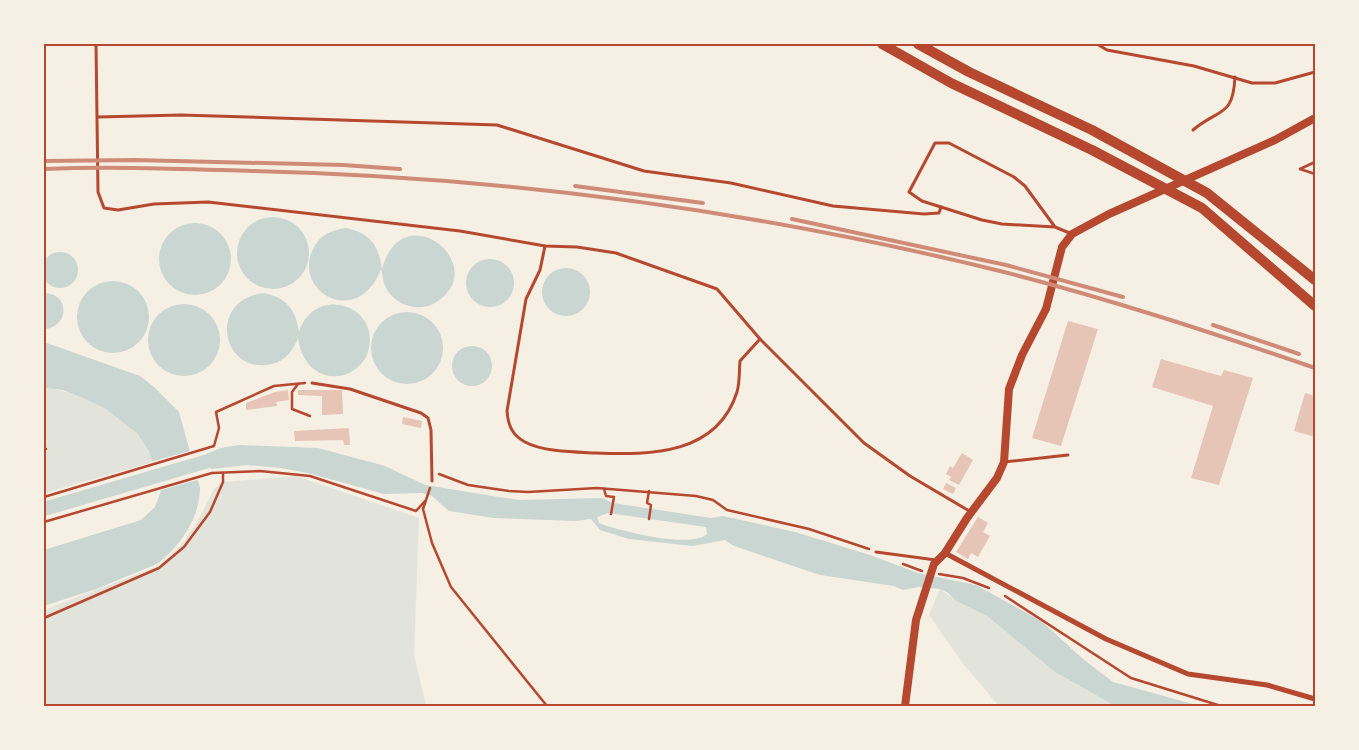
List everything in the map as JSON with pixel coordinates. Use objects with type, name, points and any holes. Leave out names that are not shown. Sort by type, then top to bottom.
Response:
[{"type":"highway","points":[[882,44],[951,83],[1092,150],[1202,208],[1315,306]]},
{"type":"highway","points":[[918,44],[969,72],[1092,130],[1207,193],[1315,280]]},
{"type":"street","points":[[905,706],[916,620],[935,562],[945,553],[971,512],[997,478],[1004,462],[1009,388],[1022,355],[1046,309],[1060,252],[1072,234],[1109,214],[1275,140],[1315,118]]},
{"type":"street","points":[[945,553],[1106,639],[1188,674],[1267,685],[1315,699]]},
{"type":"lane","points":[[96,44],[98,192],[104,208],[118,210],[154,204],[208,202],[460,231],[545,246],[577,246],[616,252],[717,288],[760,339],[864,443],[910,476],[971,512]]},
{"type":"lane","points":[[1097,44],[1114,52],[1194,66],[1252,83],[1275,83],[1315,72]]},
{"type":"lane","points":[[1193,130],[1229,107],[1234,97],[1235,77]]},
{"type":"lane","points":[[98,117],[181,115],[497,125],[644,171],[731,183],[833,206],[924,214],[939,213],[941,207]]},
{"type":"lane","points":[[1055,226],[1025,186],[1014,177],[949,143],[934,143],[909,192],[922,201],[1002,224],[1055,226],[1072,234]]},
{"type":"lane","points":[[545,246],[540,270],[526,299],[507,411],[508,424],[523,442],[570,452],[616,454],[654,453],[683,447],[707,434],[722,420],[731,407],[738,390],[740,361],[760,339]]},
{"type":"lane","points":[[312,383],[350,389],[421,413],[428,418],[431,430],[432,481]]},
{"type":"lane","points":[[1004,462],[1068,455]]},
{"type":"lane","points":[[876,552],[935,562]]},
{"type":"path","points":[[1315,162],[1300,169],[1315,174]]},
{"type":"path","points":[[44,496],[205,450],[214,446],[216,442],[219,428],[216,412],[274,386],[312,383]]},
{"type":"path","points":[[298,384],[292,392],[292,409],[310,416]]},
{"type":"path","points":[[44,522],[212,473],[223,472],[260,471],[310,476],[416,511],[426,500]]},
{"type":"path","points":[[44,618],[159,568],[184,547],[210,512],[222,483],[223,472]]},
{"type":"path","points":[[547,706],[522,672],[450,588],[432,543],[423,509],[432,481],[438,474],[468,485],[508,491],[604,489],[649,491],[713,500],[727,510],[800,526],[876,552]]},
{"type":"path","points":[[604,489],[606,496],[614,498],[611,514]]},
{"type":"path","points":[[649,491],[647,503],[651,508],[649,519]]},
{"type":"path","points":[[902,564],[927,572]]},
{"type":"path","points":[[936,574],[962,578],[994,590]]},
{"type":"path","points":[[1000,594],[1131,678],[1221,706]]},
{"type":"shaded area","points":[[273,217],[293,223],[303,233],[309,253],[303,273],[293,283],[273,289],[253,283],[243,273],[237,253],[243,233],[253,223]]},
{"type":"shaded area","points":[[195,223],[215,229],[225,239],[231,259],[225,279],[215,289],[195,295],[175,289],[165,279],[159,259],[165,239],[175,229]]},
{"type":"shaded area","points":[[346,228],[355,230],[368,237],[376,247],[382,269],[393,247],[407,237],[424,236],[438,244],[450,256],[455,272],[451,288],[429,306],[409,306],[397,300],[388,291],[381,269],[371,287],[357,297],[343,300],[330,297],[319,289],[311,278],[309,263],[314,247],[320,239],[332,231]]},
{"type":"shaded area","points":[[60,252],[73,257],[78,270],[73,283],[60,288],[47,283],[42,270],[47,257]]},
{"type":"shaded area","points":[[485,259],[495,259],[507,266],[514,278],[514,288],[507,300],[495,307],[485,307],[477,303],[470,296],[466,288],[466,278],[470,270],[477,263]]},
{"type":"shaded area","points":[[561,268],[571,268],[583,275],[590,287],[590,297],[583,309],[571,316],[561,316],[553,312],[546,305],[542,297],[542,287],[546,279],[553,272]]},
{"type":"shaded area","points":[[113,281],[133,287],[143,297],[149,317],[143,337],[133,347],[113,353],[93,347],[83,337],[77,317],[83,297],[93,287]]},
{"type":"shaded area","points":[[44,293],[52,294],[58,298],[62,303],[63,310],[63,316],[59,322],[46,329],[44,328]]},
{"type":"shaded area","points":[[264,293],[279,298],[289,306],[296,317],[299,332],[307,317],[318,308],[331,305],[344,306],[356,312],[365,322],[370,335],[368,352],[365,359],[357,368],[347,374],[328,376],[320,373],[308,363],[303,355],[298,338],[294,347],[277,363],[255,365],[242,359],[232,349],[228,336],[228,322],[234,309],[246,299]]},
{"type":"shaded area","points":[[184,304],[204,310],[214,320],[220,340],[214,360],[204,370],[184,376],[164,370],[154,360],[148,340],[154,320],[164,310]]},
{"type":"shaded area","points":[[407,312],[427,318],[437,328],[443,348],[437,368],[427,378],[407,384],[387,378],[377,368],[371,348],[377,328],[387,318]]},
{"type":"shaded area","points":[[44,342],[140,376],[154,387],[179,412],[200,488],[197,510],[187,530],[181,540],[157,564],[96,589],[44,606],[44,550],[141,520],[155,507],[161,491],[149,451],[137,433],[106,409],[88,400],[63,390],[44,388]]},
{"type":"shaded area","points":[[468,346],[476,346],[483,349],[489,355],[492,366],[489,377],[483,383],[476,386],[468,386],[461,383],[455,377],[452,370],[452,362],[455,355],[461,349]]},
{"type":"shaded area","points":[[44,388],[77,395],[109,410],[136,433],[146,447],[153,462],[44,493]]},
{"type":"shaded area","points":[[239,445],[318,448],[385,466],[425,485],[520,500],[602,498],[613,503],[711,518],[723,516],[795,532],[870,555],[918,573],[976,585],[1041,621],[1083,659],[1113,682],[1200,706],[1115,706],[1055,672],[987,616],[956,601],[948,593],[940,589],[919,587],[903,590],[894,586],[820,575],[734,546],[725,540],[693,546],[629,539],[600,530],[591,519],[575,521],[494,518],[449,511],[432,496],[422,493],[384,494],[308,473],[281,468],[247,465],[211,469],[206,454],[221,448]],"holes":[[[608,513],[706,527],[707,534],[699,538],[686,540],[671,539],[638,534],[609,526],[599,523],[597,517]]]},
{"type":"shaded area","points":[[296,476],[419,518],[414,655],[426,706],[125,706],[124,704],[44,706],[44,610],[158,566],[182,544],[197,522],[214,489],[223,482]]},
{"type":"shaded area","points":[[940,589],[956,601],[987,616],[1055,672],[1115,706],[999,706],[964,665],[929,615]]},
{"type":"pier","points":[[193,450],[201,479],[158,491],[150,462]]},
{"type":"building","points":[[1068,321],[1098,329],[1061,446],[1032,438]]},
{"type":"building","points":[[1161,359],[1221,376],[1224,370],[1253,378],[1219,485],[1191,478],[1213,406],[1152,387]]},
{"type":"building","points":[[288,390],[289,400],[276,402],[277,406],[246,410],[246,403],[275,392]]},
{"type":"building","points":[[298,390],[342,390],[343,414],[322,415],[322,396],[298,395]]},
{"type":"building","points":[[1305,393],[1315,396],[1315,437],[1294,431]]},
{"type":"building","points":[[403,417],[422,421],[421,428],[402,424]]},
{"type":"building","points":[[349,428],[350,445],[344,445],[343,440],[295,441],[294,431]]},
{"type":"building","points":[[962,453],[973,460],[959,485],[949,480],[951,477],[946,474],[950,466],[953,468]]},
{"type":"building","points":[[946,483],[956,488],[953,494],[943,489]]},
{"type":"building","points":[[978,517],[988,523],[983,532],[990,536],[978,557],[971,553],[968,559],[956,552]]},
{"type":"waterway","points":[[44,509],[208,461],[227,458]]},
{"type":"railway","points":[[44,161],[135,160],[343,165],[400,169]]},
{"type":"railway","points":[[44,169],[200,169],[442,181],[631,201],[725,215],[818,231],[1004,272],[1083,293],[1161,317],[1315,368]]},
{"type":"railway","points":[[575,186],[703,203]]},
{"type":"railway","points":[[792,219],[1006,265],[1123,297]]},
{"type":"railway","points":[[1213,325],[1299,354]]}]
